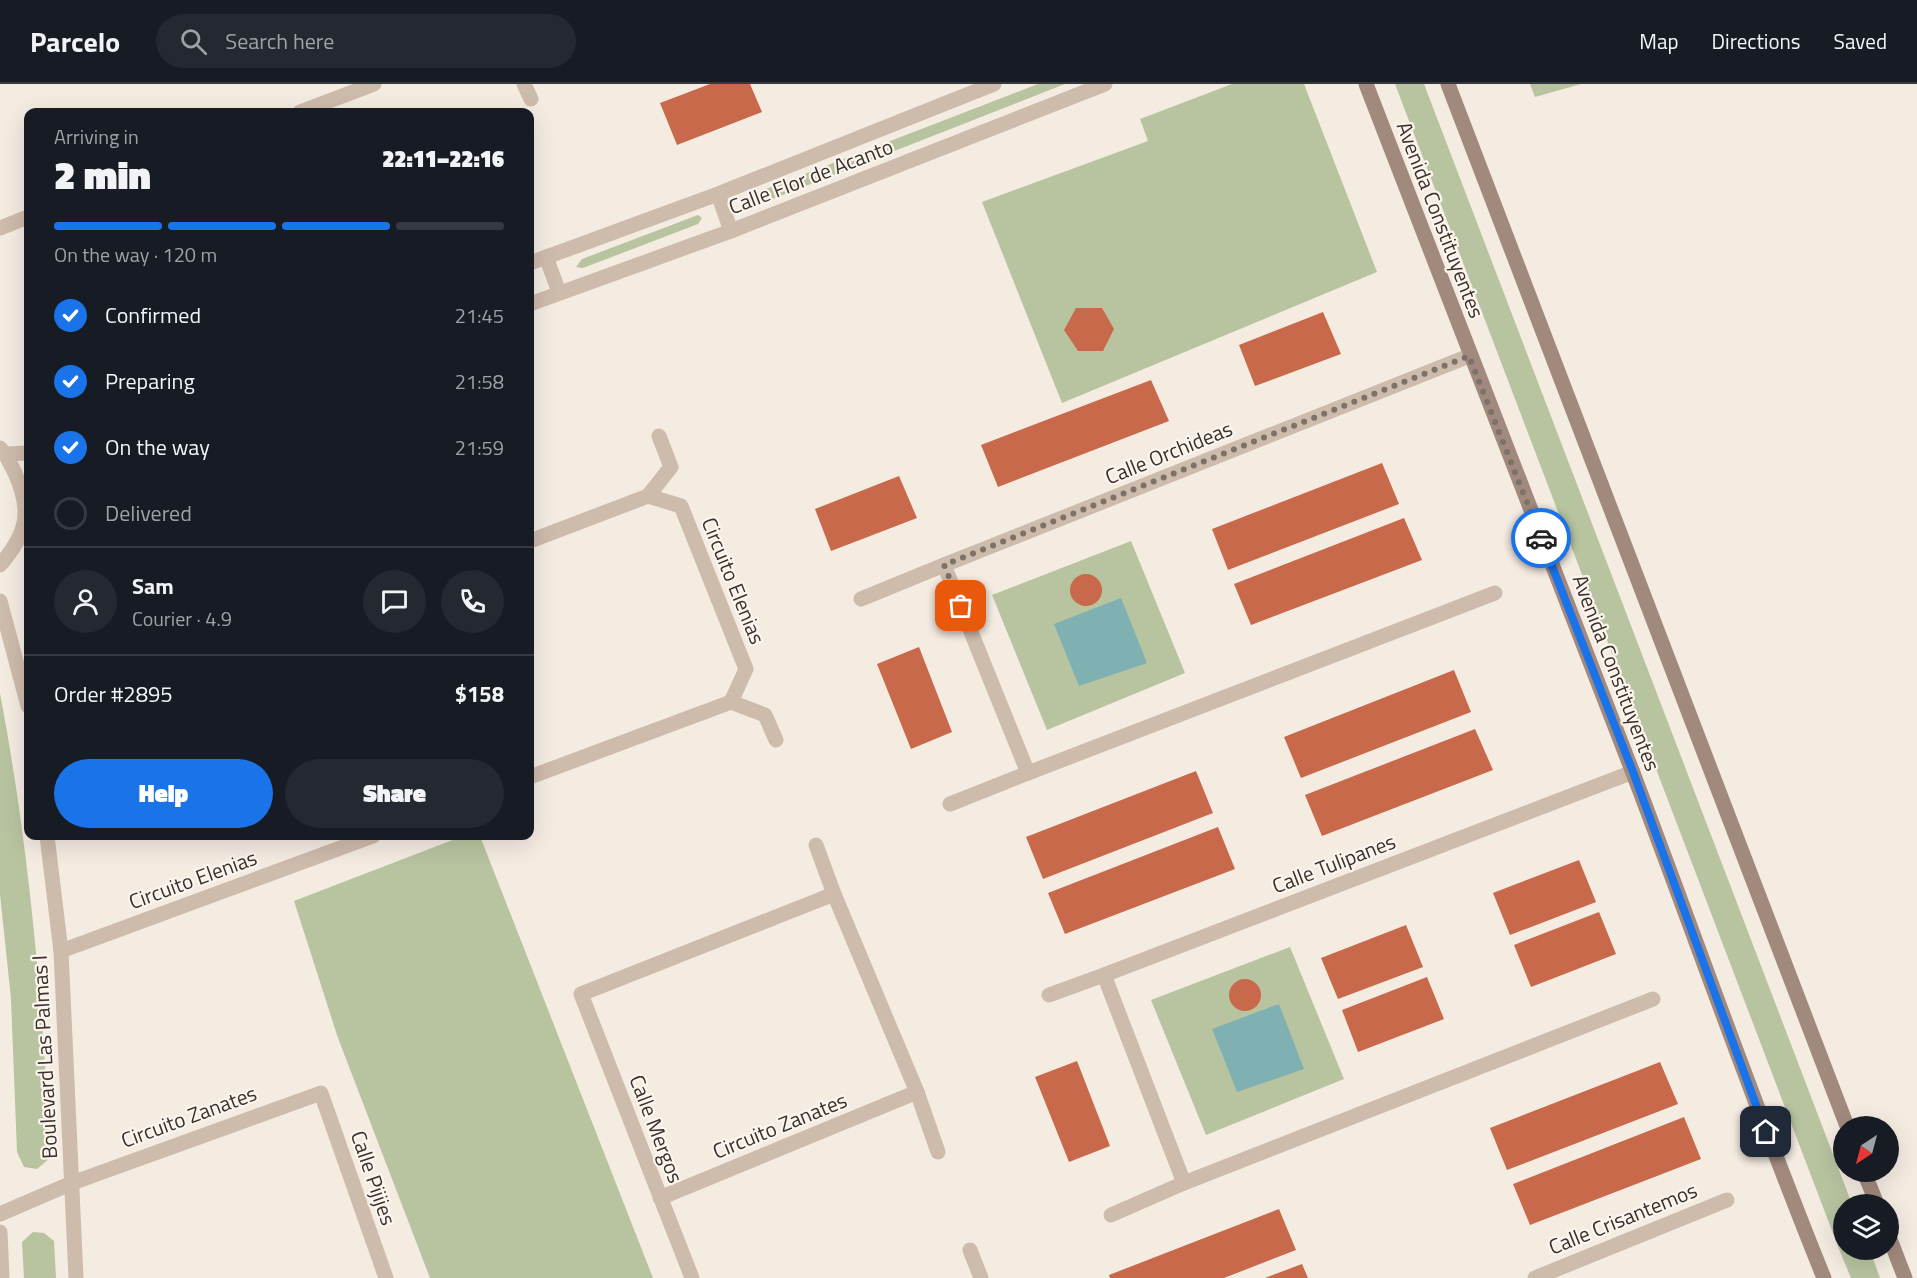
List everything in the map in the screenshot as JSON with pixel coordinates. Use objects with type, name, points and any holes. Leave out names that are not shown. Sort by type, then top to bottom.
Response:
[{"type":"main road","name":"Avenida Constituyentes","points":[[1366,84],[1469,356],[1633,772],[1783,1177],[1824,1278]]},
{"type":"main road","points":[[1448,84],[1843,1116]]},
{"type":"main road","points":[[1898,1260],[1905,1278]]},
{"type":"street","points":[[311,108],[374,84]]},
{"type":"street","points":[[524,84],[531,99]]},
{"type":"street","name":"Calle Flor de Acanto","points":[[534,262],[718,194],[994,84]]},
{"type":"street","name":"Calle Flor de Acanto","points":[[534,302],[731,231],[1105,84]]},
{"type":"street","points":[[718,194],[731,231]]},
{"type":"street","points":[[0,228],[24,219]]},
{"type":"street","points":[[546,257],[559,292]]},
{"type":"street","name":"Calle Orchideas","points":[[861,599],[1469,356]]},
{"type":"street","points":[[534,540],[648,496],[671,467],[659,436]]},
{"type":"street","points":[[3,451],[24,453]]},
{"type":"street","points":[[3,451],[24,493]]},
{"type":"street","name":"Circuito Elenias","points":[[648,496],[681,506],[746,669],[731,702]]},
{"type":"street","points":[[0,565],[18,542],[24,525]]},
{"type":"street","points":[[944,565],[1028,772]]},
{"type":"street","points":[[950,804],[1496,593]]},
{"type":"street","points":[[0,601],[24,691]]},
{"type":"street","points":[[534,776],[731,702],[765,715],[776,740]]},
{"type":"street","name":"Calle Tulipanes","points":[[1049,995],[1633,772]]},
{"type":"street","name":"Boulevard Las Palmas I","points":[[47,840],[61,951],[76,1278]]},
{"type":"street","name":"Circuito Elenias","points":[[61,951],[362,840]]},
{"type":"street","points":[[816,844],[834,894],[917,1092],[938,1152]]},
{"type":"street","name":"Calle Mergos","points":[[692,1278],[581,994],[834,894]]},
{"type":"street","points":[[1104,975],[1184,1183]]},
{"type":"street","points":[[1110,1215],[1184,1183],[1653,999]]},
{"type":"street","name":"Circuito Zanates","points":[[660,1198],[917,1092]]},
{"type":"street","name":"Circuito Zanates","points":[[0,1214],[72,1183],[321,1093]]},
{"type":"street","name":"Calle Pijijes","points":[[321,1093],[386,1278]]},
{"type":"street","name":"Calle Crisantemos","points":[[1535,1278],[1727,1200]]},
{"type":"street","points":[[0,1232],[2,1278]]},
{"type":"street","points":[[970,1250],[981,1278]]},
{"type":"green space","points":[[1038,84],[1065,84],[752,207],[742,205],[748,196]]},
{"type":"green space","points":[[1232,84],[1304,84],[1377,272],[1062,403],[982,202],[1148,141],[1140,119]]},
{"type":"green space","points":[[1395,84],[1424,84],[1833,1154],[1833,1182],[1844,1182],[1848,1194],[1833,1194],[1833,1233]]},
{"type":"green space","points":[[1530,84],[1581,84],[1535,97]]},
{"type":"green space","points":[[698,215],[702,218],[698,224],[583,268],[576,267],[582,259]]},
{"type":"green space","points":[[1131,541],[1185,673],[1047,730],[992,595]]},
{"type":"green space","points":[[0,693],[27,866],[39,983],[50,1158],[37,1169],[24,1167],[17,1152],[11,999],[0,894]]},
{"type":"green space","points":[[453,840],[482,840],[653,1278],[430,1278],[338,1038],[294,901]]},
{"type":"green space","points":[[1290,947],[1344,1079],[1206,1135],[1151,1000]]},
{"type":"green space","points":[[33,1232],[44,1233],[54,1241],[56,1278],[24,1278],[22,1242]]},
{"type":"green space","points":[[1844,1260],[1874,1260],[1880,1278],[1851,1278]]},
{"type":"water","points":[[1121,598],[1147,663],[1079,686],[1054,624]]},
{"type":"water","points":[[1279,1004],[1304,1069],[1237,1092],[1212,1029]]},
{"type":"building","points":[[710,84],[750,84],[762,112],[677,145],[660,103]]},
{"type":"building","points":[[1076,308],[1102,308],[1114,329],[1103,351],[1078,351],[1064,330]]},
{"type":"building","points":[[1323,312],[1341,354],[1255,386],[1239,345]]},
{"type":"building","points":[[1151,380],[1169,421],[998,487],[981,445]]},
{"type":"building","points":[[1382,463],[1399,504],[1228,570],[1212,529]]},
{"type":"building","points":[[899,476],[917,518],[831,551],[815,509]]},
{"type":"building","points":[[1404,518],[1422,560],[1251,625],[1234,584]]},
{"type":"building","points":[[1086,574],[1097,579],[1102,590],[1097,601],[1086,606],[1075,601],[1070,590],[1075,579]]},
{"type":"building","points":[[919,647],[952,732],[911,749],[877,664]]},
{"type":"building","points":[[1454,670],[1471,712],[1301,778],[1284,737]]},
{"type":"building","points":[[1475,729],[1493,770],[1322,836],[1305,795]]},
{"type":"building","points":[[1196,771],[1213,813],[1043,879],[1026,837]]},
{"type":"building","points":[[1218,827],[1235,869],[1065,934],[1048,893]]},
{"type":"building","points":[[1579,860],[1596,902],[1510,935],[1493,893]]},
{"type":"building","points":[[1599,912],[1616,954],[1531,987],[1514,945]]},
{"type":"building","points":[[1406,925],[1423,967],[1338,999],[1321,958]]},
{"type":"building","points":[[1427,977],[1444,1019],[1358,1052],[1342,1010]]},
{"type":"building","points":[[1245,979],[1256,984],[1261,995],[1256,1006],[1245,1011],[1234,1006],[1229,995],[1234,984]]},
{"type":"building","points":[[1077,1061],[1110,1146],[1069,1162],[1035,1077]]},
{"type":"building","points":[[1660,1062],[1678,1104],[1507,1170],[1490,1128]]},
{"type":"building","points":[[1684,1117],[1701,1159],[1530,1225],[1513,1184]]},
{"type":"building","points":[[1279,1209],[1296,1250],[1224,1278],[1110,1278],[1109,1275]]},
{"type":"building","points":[[1302,1264],[1308,1278],[1265,1278]]},
{"type":"way so far","points":[[961,606],[944,565],[1469,356],[1541,538]]},
{"type":"route","points":[[1541,538],[1633,772],[1766,1132]]}]
